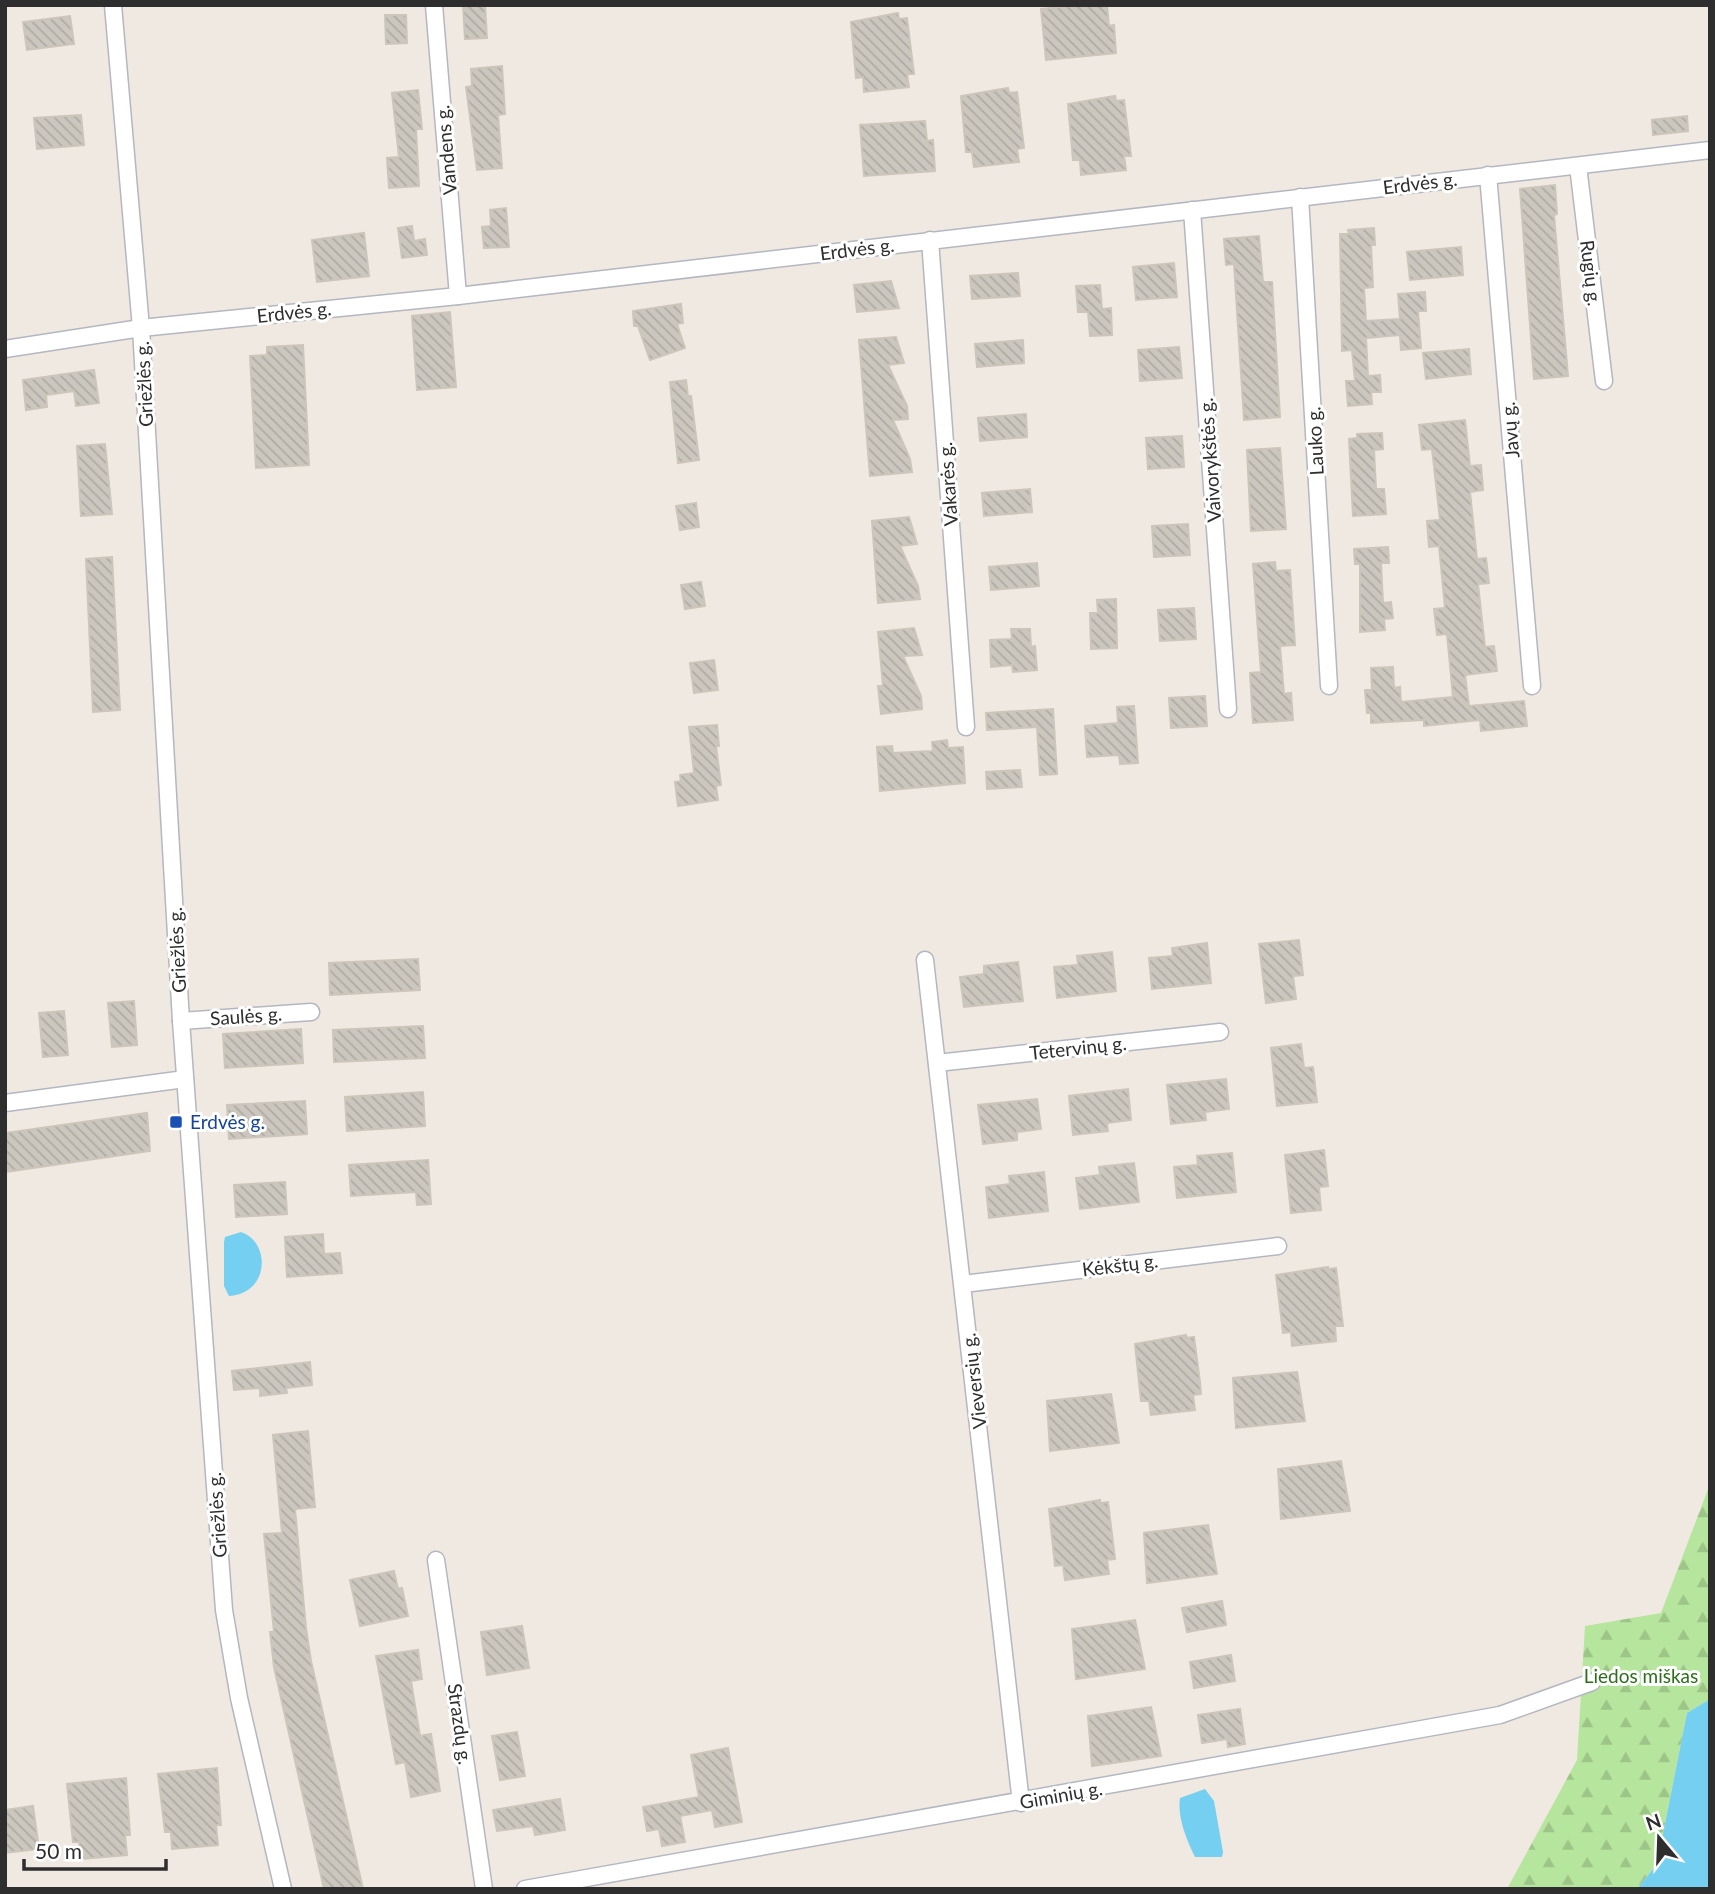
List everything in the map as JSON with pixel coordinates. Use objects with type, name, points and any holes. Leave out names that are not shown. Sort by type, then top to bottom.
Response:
[{"type":"street","name":"Griežlės g.","points":[[113,5],[141,328],[181,1021],[224,1610],[239,1698],[283,1889]]},
{"type":"street","name":"Vandens g.","points":[[434,5],[457,296]]},
{"type":"street","name":"Erdvės g.","points":[[5,349],[141,328],[457,296],[1710,150]]},
{"type":"street","name":"Rugių g.","points":[[1577,166],[1604,381]]},
{"type":"street","name":"Javų g.","points":[[1488,175],[1532,686]]},
{"type":"street","name":"Lauko g.","points":[[1300,197],[1329,686]]},
{"type":"street","name":"Vaivorykštės g.","points":[[1192,210],[1228,709]]},
{"type":"street","name":"Vakarės g.","points":[[930,240],[966,727]]},
{"type":"street","name":"Vieversių g.","points":[[925,960],[1021,1802]]},
{"type":"street","name":"Saulės g.","points":[[181,1021],[311,1012]]},
{"type":"street","name":"Tetervinų g.","points":[[937,1063],[1220,1032]]},
{"type":"street","points":[[5,1103],[185,1079]]},
{"type":"street","name":"Kėkštų g.","points":[[962,1284],[1278,1246]]},
{"type":"street","name":"Strazdų g.","points":[[436,1560],[484,1889]]},
{"type":"street","name":"Giminių g.","points":[[525,1889],[1500,1715],[1592,1682]]},
{"type":"green space","name":"Liedos miškas","points":[[1710,1484],[1710,1699],[1687,1713],[1657,1864],[1637,1889],[1507,1889],[1577,1760],[1585,1626],[1661,1613]]},
{"type":"water","points":[[241,1232],[251,1237],[257,1245],[262,1266],[253,1286],[243,1293],[229,1296],[224,1286],[224,1242],[225,1237]]},
{"type":"water","points":[[1710,1699],[1710,1889],[1637,1889],[1657,1864],[1687,1713]]},
{"type":"water","points":[[1205,1789],[1214,1801],[1222,1857],[1195,1857],[1181,1821],[1180,1798]]},
{"type":"building","points":[[463,5],[485,5],[487,38],[465,39]]},
{"type":"building","points":[[1107,5],[1109,26],[1114,25],[1116,53],[1046,60],[1041,9]]},
{"type":"building","points":[[898,13],[899,19],[907,18],[914,74],[907,74],[909,87],[864,92],[863,77],[856,78],[851,22]]},
{"type":"building","points":[[385,15],[406,15],[407,43],[386,44]]},
{"type":"building","points":[[70,16],[74,44],[27,50],[23,22]]},
{"type":"building","points":[[502,66],[505,114],[498,115],[502,168],[477,170],[466,87],[472,86],[471,69]]},
{"type":"building","points":[[1008,88],[1009,93],[1017,92],[1024,148],[1017,149],[1019,162],[974,167],[972,152],[966,152],[961,96]]},
{"type":"building","points":[[418,90],[422,129],[416,129],[419,186],[389,188],[387,158],[399,157],[392,93]]},
{"type":"building","points":[[1115,96],[1116,101],[1124,100],[1131,156],[1124,156],[1126,170],[1081,175],[1080,160],[1073,160],[1068,104]]},
{"type":"building","points":[[81,115],[84,145],[37,149],[34,118]]},
{"type":"building","points":[[1687,116],[1688,131],[1653,135],[1652,120]]},
{"type":"building","points":[[925,121],[927,141],[933,140],[935,171],[864,176],[860,125]]},
{"type":"building","points":[[1555,185],[1557,214],[1554,215],[1568,376],[1534,379],[1520,189]]},
{"type":"building","points":[[506,208],[509,247],[484,248],[482,227],[491,226],[490,210]]},
{"type":"building","points":[[412,226],[414,241],[425,239],[427,255],[402,258],[398,228]]},
{"type":"building","points":[[1374,228],[1375,245],[1371,245],[1373,287],[1364,288],[1366,321],[1400,319],[1398,294],[1425,292],[1426,311],[1418,311],[1421,348],[1401,350],[1400,335],[1366,338],[1368,376],[1380,375],[1381,392],[1371,392],[1372,404],[1348,406],[1346,381],[1355,381],[1352,350],[1342,351],[1340,234],[1349,234],[1348,230]]},
{"type":"building","points":[[364,233],[369,276],[317,282],[312,240]]},
{"type":"building","points":[[1259,236],[1263,282],[1272,282],[1280,417],[1244,420],[1234,264],[1226,265],[1224,239]]},
{"type":"building","points":[[1461,247],[1463,275],[1410,280],[1407,252]]},
{"type":"building","points":[[1174,263],[1177,297],[1136,300],[1133,267]]},
{"type":"building","points":[[1018,273],[1020,296],[972,299],[970,276]]},
{"type":"building","points":[[891,281],[899,308],[857,312],[854,285]]},
{"type":"building","points":[[1100,285],[1102,309],[1111,308],[1112,335],[1090,336],[1088,312],[1078,312],[1076,286]]},
{"type":"building","points":[[681,304],[683,323],[677,324],[685,348],[650,360],[638,326],[634,326],[633,311]]},
{"type":"building","points":[[450,312],[456,387],[417,390],[412,316]]},
{"type":"building","points":[[896,337],[904,363],[888,365],[907,406],[908,419],[893,420],[910,459],[912,472],[870,476],[859,340]]},
{"type":"building","points":[[1023,340],[1024,363],[977,367],[975,344]]},
{"type":"building","points":[[303,345],[309,465],[256,468],[250,356],[267,355],[267,347]]},
{"type":"building","points":[[1179,347],[1182,378],[1140,381],[1138,350]]},
{"type":"building","points":[[1469,349],[1471,374],[1426,379],[1423,353]]},
{"type":"building","points":[[94,370],[99,403],[76,406],[74,391],[46,395],[47,407],[26,410],[23,380]]},
{"type":"building","points":[[686,380],[688,396],[691,396],[699,460],[678,463],[670,382]]},
{"type":"building","points":[[1026,414],[1027,437],[980,441],[978,418]]},
{"type":"building","points":[[1465,420],[1470,466],[1481,465],[1483,490],[1470,492],[1477,559],[1486,558],[1489,583],[1478,584],[1485,647],[1494,646],[1497,671],[1465,675],[1469,706],[1524,701],[1527,726],[1481,731],[1480,720],[1424,726],[1424,720],[1371,723],[1371,713],[1367,713],[1365,690],[1372,690],[1371,668],[1393,667],[1394,688],[1400,687],[1401,702],[1453,697],[1447,634],[1437,635],[1434,609],[1445,608],[1439,546],[1429,547],[1427,521],[1440,520],[1432,449],[1422,450],[1419,425]]},
{"type":"building","points":[[1382,433],[1383,449],[1374,450],[1376,489],[1384,489],[1386,514],[1353,516],[1349,439],[1357,438],[1357,434]]},
{"type":"building","points":[[1182,436],[1184,467],[1148,469],[1146,438]]},
{"type":"building","points":[[105,444],[112,514],[81,516],[77,446]]},
{"type":"building","points":[[1280,448],[1286,529],[1251,531],[1247,450]]},
{"type":"building","points":[[1030,489],[1032,512],[984,516],[982,493]]},
{"type":"building","points":[[696,503],[699,527],[680,530],[676,506]]},
{"type":"building","points":[[909,517],[917,544],[900,546],[918,586],[920,599],[878,603],[872,521]]},
{"type":"building","points":[[1188,524],[1190,555],[1154,557],[1152,526]]},
{"type":"building","points":[[1388,547],[1389,563],[1381,563],[1383,603],[1391,602],[1393,618],[1384,619],[1385,630],[1360,632],[1360,564],[1355,564],[1354,549]]},
{"type":"building","points":[[112,557],[120,710],[93,712],[86,559]]},
{"type":"building","points":[[1275,562],[1276,571],[1290,570],[1295,645],[1280,646],[1284,694],[1291,693],[1293,720],[1253,723],[1250,673],[1261,672],[1253,564]]},
{"type":"building","points":[[1037,563],[1039,586],[991,590],[989,567]]},
{"type":"building","points":[[701,582],[705,606],[685,609],[681,585]]},
{"type":"building","points":[[1116,599],[1117,648],[1091,649],[1090,613],[1098,613],[1097,600]]},
{"type":"building","points":[[1194,608],[1196,639],[1160,641],[1158,610]]},
{"type":"building","points":[[914,628],[922,655],[903,656],[921,696],[922,709],[881,714],[878,686],[883,686],[878,632]]},
{"type":"building","points":[[1011,629],[1030,629],[1037,670],[1013,672],[1012,665],[991,667],[990,640],[1012,639]]},
{"type":"building","points":[[714,660],[718,690],[694,693],[690,663]]},
{"type":"building","points":[[1205,696],[1207,726],[1171,728],[1169,698]]},
{"type":"building","points":[[1134,706],[1138,763],[1120,764],[1119,755],[1087,757],[1085,726],[1118,723],[1117,707]]},
{"type":"building","points":[[1053,709],[1057,774],[1040,775],[1037,727],[987,730],[986,713]]},
{"type":"building","points":[[717,725],[719,746],[716,746],[721,785],[716,786],[718,800],[678,806],[675,782],[681,781],[680,775],[694,773],[689,727]]},
{"type":"building","points":[[947,740],[948,748],[963,747],[965,783],[880,791],[877,747],[892,746],[893,753],[933,751],[932,742]]},
{"type":"building","points":[[1020,770],[1022,787],[987,789],[986,772]]},
{"type":"building","points":[[1299,940],[1303,975],[1293,976],[1296,999],[1266,1003],[1259,944]]},
{"type":"building","points":[[1207,943],[1211,983],[1152,989],[1149,958],[1173,956],[1172,948]]},
{"type":"building","points":[[1112,952],[1116,991],[1057,998],[1054,967],[1078,965],[1077,956]]},
{"type":"building","points":[[418,959],[420,990],[330,995],[329,963]]},
{"type":"building","points":[[1018,962],[1023,1001],[964,1007],[960,977],[984,974],[984,966]]},
{"type":"building","points":[[134,1001],[137,1045],[112,1047],[108,1003]]},
{"type":"building","points":[[64,1011],[68,1055],[43,1057],[39,1013]]},
{"type":"building","points":[[423,1026],[425,1058],[334,1062],[333,1030]]},
{"type":"building","points":[[301,1029],[303,1063],[225,1068],[223,1034]]},
{"type":"building","points":[[1301,1044],[1304,1068],[1313,1067],[1317,1102],[1277,1106],[1271,1048]]},
{"type":"building","points":[[1226,1079],[1229,1109],[1205,1112],[1206,1120],[1171,1124],[1167,1085]]},
{"type":"building","points":[[1128,1089],[1131,1120],[1107,1123],[1108,1131],[1073,1135],[1069,1096]]},
{"type":"building","points":[[423,1092],[425,1126],[347,1131],[345,1097]]},
{"type":"building","points":[[1037,1099],[1041,1129],[1017,1132],[1017,1140],[983,1144],[978,1105]]},
{"type":"building","points":[[305,1101],[307,1134],[229,1139],[227,1105]]},
{"type":"building","points":[[147,1113],[150,1151],[5,1172],[5,1133]]},
{"type":"building","points":[[1324,1150],[1328,1186],[1319,1187],[1321,1210],[1291,1213],[1285,1155]]},
{"type":"building","points":[[1232,1153],[1236,1192],[1177,1198],[1174,1167],[1198,1165],[1197,1156]]},
{"type":"building","points":[[428,1160],[431,1204],[417,1205],[416,1192],[351,1196],[349,1165]]},
{"type":"building","points":[[1134,1163],[1139,1202],[1080,1209],[1076,1178],[1100,1175],[1099,1167]]},
{"type":"building","points":[[1044,1172],[1048,1211],[989,1218],[986,1187],[1010,1184],[1009,1176]]},
{"type":"building","points":[[285,1182],[287,1214],[236,1217],[234,1185]]},
{"type":"building","points":[[323,1234],[324,1254],[340,1253],[342,1273],[287,1277],[285,1237]]},
{"type":"building","points":[[1336,1268],[1343,1326],[1335,1326],[1336,1341],[1292,1346],[1291,1332],[1283,1333],[1276,1275]]},
{"type":"building","points":[[1186,1335],[1187,1338],[1194,1337],[1200,1382],[1201,1394],[1193,1395],[1195,1410],[1151,1415],[1149,1401],[1141,1401],[1135,1344]]},
{"type":"building","points":[[310,1362],[312,1385],[286,1388],[287,1393],[260,1396],[260,1388],[234,1390],[232,1371]]},
{"type":"building","points":[[1297,1372],[1305,1421],[1236,1428],[1233,1378]]},
{"type":"building","points":[[1111,1394],[1119,1443],[1050,1451],[1047,1401]]},
{"type":"building","points":[[308,1431],[315,1507],[295,1509],[306,1628],[311,1661],[363,1889],[324,1889],[274,1667],[270,1632],[274,1632],[264,1534],[282,1533],[273,1435]]},
{"type":"building","points":[[1341,1461],[1350,1511],[1281,1519],[1278,1469]]},
{"type":"building","points":[[1100,1500],[1100,1503],[1108,1502],[1115,1559],[1107,1560],[1109,1574],[1065,1580],[1063,1565],[1055,1566],[1049,1509]]},
{"type":"building","points":[[1208,1525],[1217,1574],[1147,1583],[1144,1533]]},
{"type":"building","points":[[394,1571],[398,1589],[402,1588],[408,1616],[360,1626],[350,1580]]},
{"type":"building","points":[[1222,1601],[1226,1625],[1187,1632],[1182,1608]]},
{"type":"building","points":[[1135,1620],[1145,1669],[1076,1679],[1072,1629]]},
{"type":"building","points":[[522,1626],[529,1668],[487,1675],[481,1632]]},
{"type":"building","points":[[418,1650],[422,1679],[411,1681],[420,1736],[431,1734],[440,1791],[411,1797],[405,1762],[396,1764],[376,1656]]},
{"type":"building","points":[[1231,1655],[1235,1681],[1194,1688],[1190,1662]]},
{"type":"building","points":[[1151,1707],[1161,1756],[1092,1766],[1088,1716]]},
{"type":"building","points":[[1240,1709],[1245,1744],[1228,1747],[1227,1739],[1202,1743],[1198,1715]]},
{"type":"building","points":[[517,1732],[525,1776],[500,1780],[492,1736]]},
{"type":"building","points":[[728,1748],[742,1822],[715,1827],[712,1810],[680,1816],[685,1842],[662,1846],[659,1829],[647,1831],[643,1807],[699,1797],[691,1755]]},
{"type":"building","points":[[217,1768],[221,1825],[216,1825],[218,1845],[172,1849],[171,1832],[165,1832],[158,1774]]},
{"type":"building","points":[[126,1778],[130,1835],[125,1835],[127,1855],[81,1859],[79,1842],[73,1842],[67,1784]]},
{"type":"building","points":[[560,1799],[565,1830],[535,1835],[533,1826],[497,1831],[493,1810]]},
{"type":"building","points":[[33,1806],[39,1849],[5,1853],[5,1810]]},
{"type":"place","name":"Erdvės g.","points":[[176,1122]]}]
